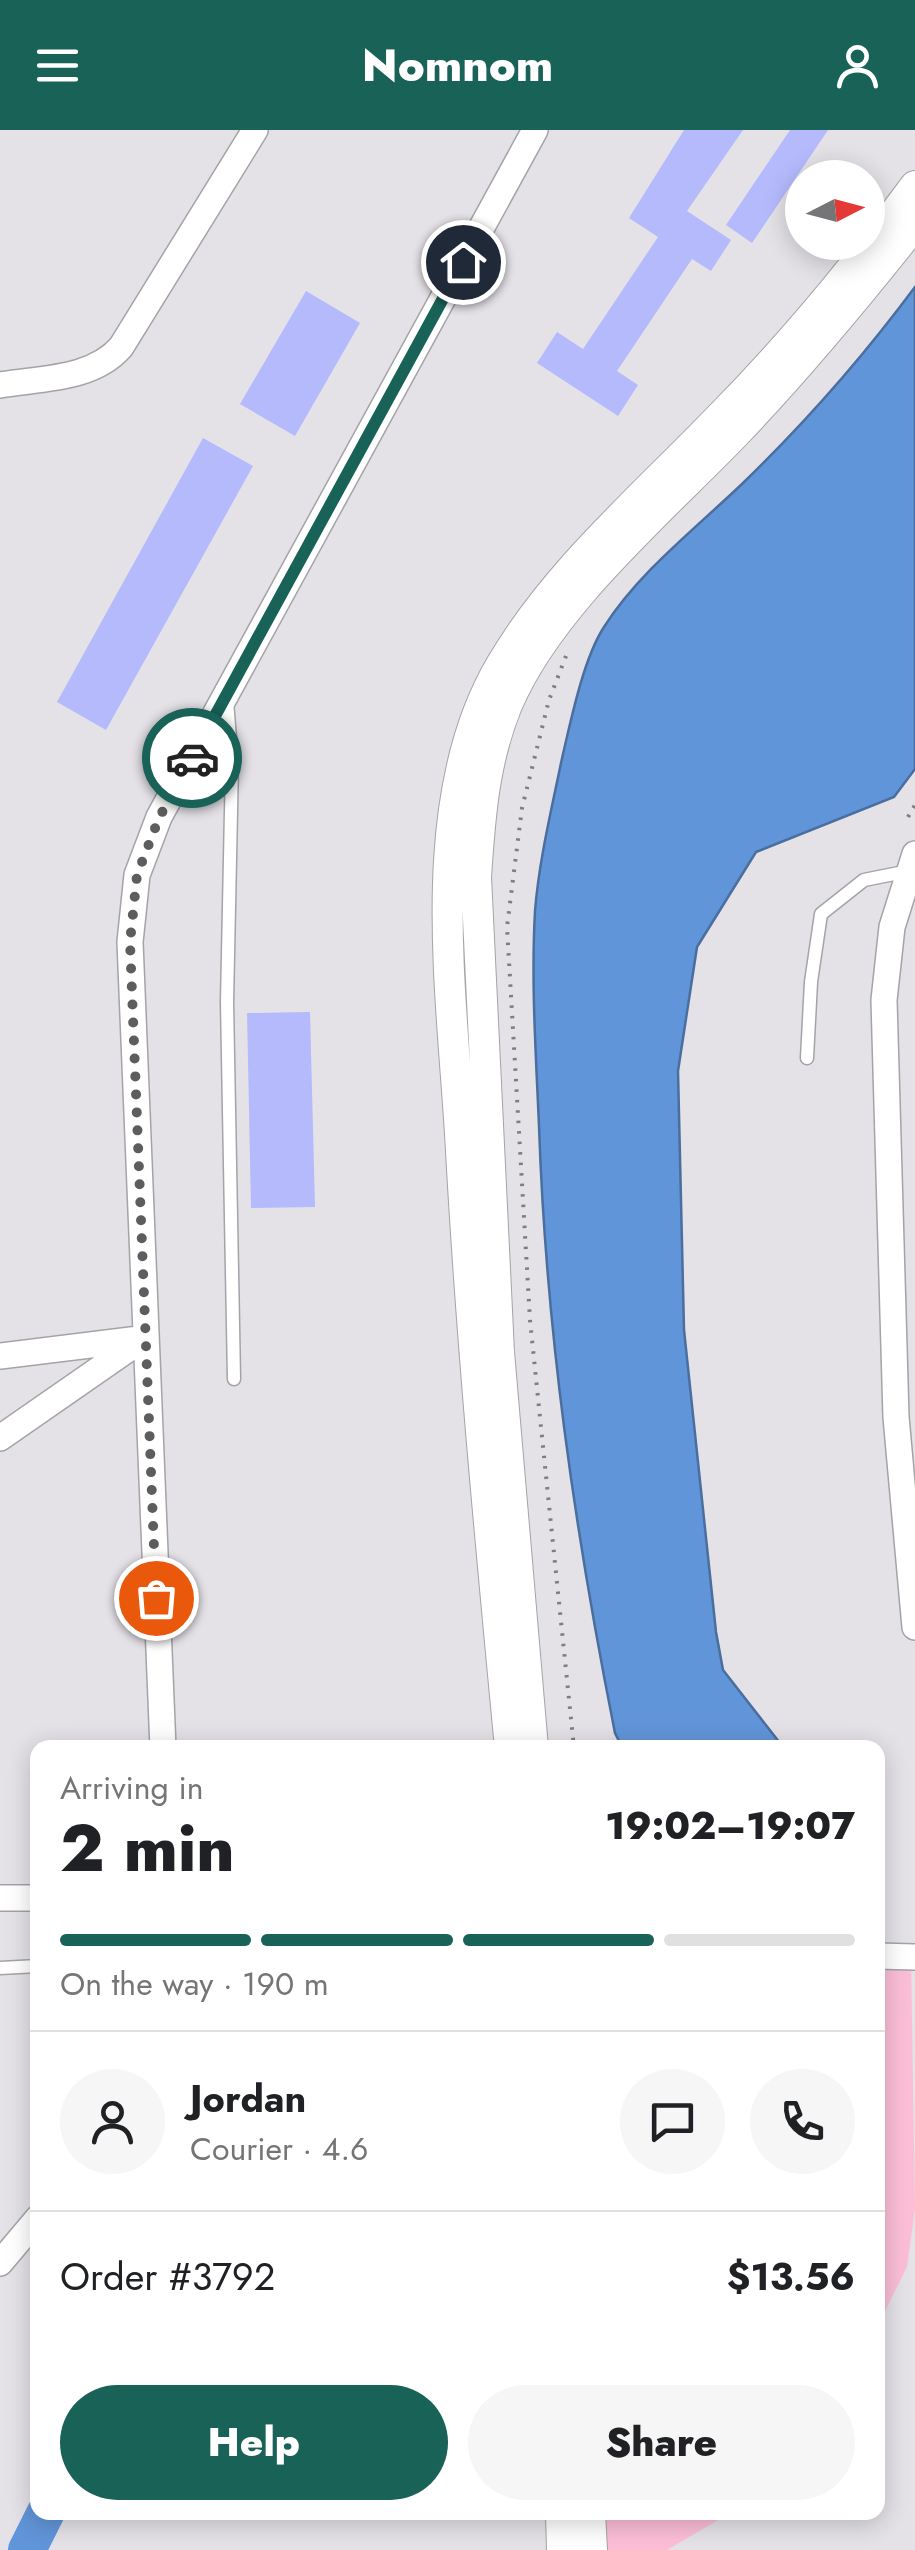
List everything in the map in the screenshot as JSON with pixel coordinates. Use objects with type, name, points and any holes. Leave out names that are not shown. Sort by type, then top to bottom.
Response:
[{"type":"street","points":[[0,385],[90,370],[107,362],[121,347],[255,130]]},
{"type":"street","points":[[163,1740],[130,942],[137,875],[159,818],[536,130]]},
{"type":"street","points":[[509,1740],[472,1361],[451,963],[449,875],[456,798],[471,728],[503,660],[549,598],[768,366],[878,237],[915,186]]},
{"type":"street","points":[[531,1740],[499,1352],[476,877],[481,798],[489,755],[508,703],[532,656],[560,620],[616,556],[784,382],[915,224]]},
{"type":"street","points":[[912,862],[892,927],[884,1000],[884,1073],[896,1417],[915,1627]]},
{"type":"street","points":[[0,1356],[144,1338]]},
{"type":"street","points":[[0,1438],[144,1338]]},
{"type":"street","points":[[0,1898],[30,1898]]},
{"type":"street","points":[[885,1956],[915,1956]]},
{"type":"street","points":[[0,2263],[30,2227]]},
{"type":"street","points":[[562,2520],[562,2550]]},
{"type":"street","points":[[590,2520],[592,2550]]},
{"type":"lane","points":[[226,694],[232,764],[226,1002],[234,1379]]},
{"type":"lane","points":[[808,1058],[811,982],[822,914],[864,880],[912,862]]},
{"type":"lane","points":[[0,1968],[30,1966]]},
{"type":"path","points":[[569,648],[549,700],[522,808],[508,927],[530,1320],[573,1740]]},
{"type":"path","points":[[908,817],[915,804]]},
{"type":"shaded area","points":[[885,1956],[911,1957],[915,2209],[907,2267],[885,2311]]},
{"type":"shaded area","points":[[590,2520],[718,2520],[667,2550],[592,2550]]},
{"type":"water","points":[[915,287],[915,769],[894,797],[756,852],[697,947],[678,1071],[684,1330],[716,1632],[723,1670],[778,1740],[618,1740],[575,1507],[548,1279],[534,1019],[535,911],[542,855],[578,692],[604,627],[651,569],[742,484],[875,339]]},
{"type":"building","points":[[684,130],[743,130],[687,211],[731,240],[711,271],[692,259],[617,371],[638,385],[618,416],[537,363],[557,332],[583,349],[658,237],[629,218]]},
{"type":"building","points":[[790,130],[828,130],[808,160],[785,160],[785,194],[752,243],[726,225]]},
{"type":"building","points":[[306,291],[360,323],[295,436],[240,404]]},
{"type":"building","points":[[203,438],[253,466],[106,730],[57,702]]},
{"type":"building","points":[[310,1012],[315,1207],[251,1208],[247,1013]]},
{"type":"waterway","points":[[27,2550],[42,2520]]},
{"type":"way so far","points":[[156,1598],[130,942],[137,875],[159,818],[192,758]]},
{"type":"route","points":[[192,758],[463,262]]}]
